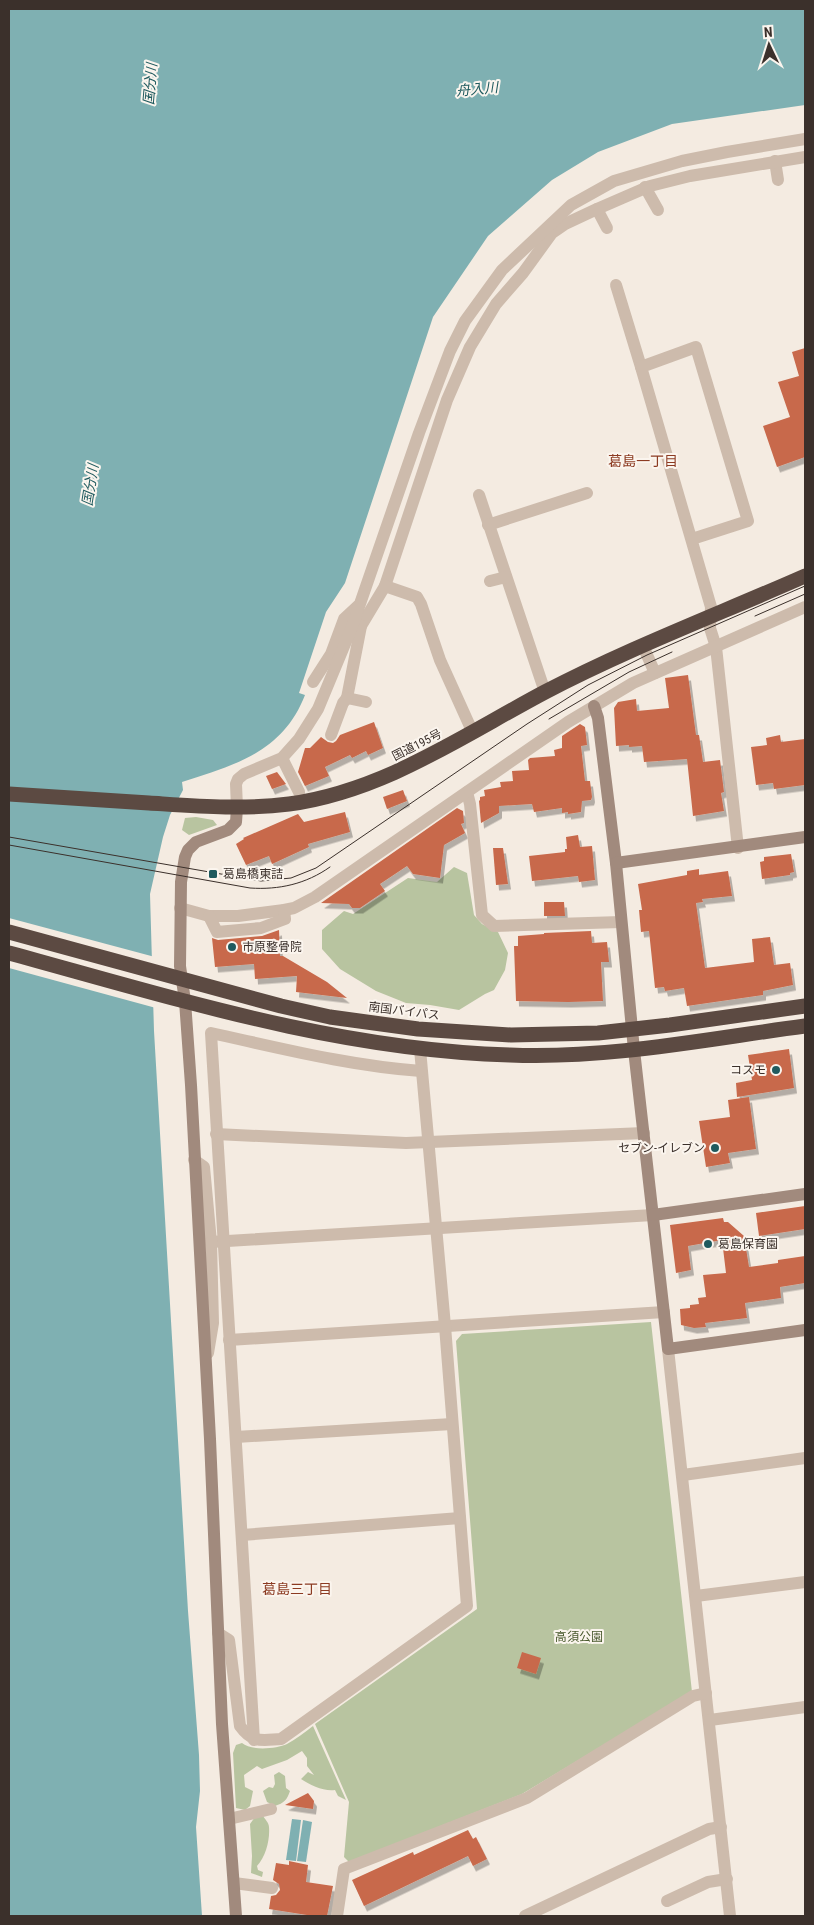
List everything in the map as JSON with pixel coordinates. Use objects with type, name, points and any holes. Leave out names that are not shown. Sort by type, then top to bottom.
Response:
[{"type":"highway","name":"国道195号","points":[[9,794],[237,808],[289,804],[363,786],[424,759],[545,692],[643,646],[805,576]]},
{"type":"highway","name":"南国バイパス","points":[[9,932],[289,1008],[330,1017],[418,1029],[511,1035],[554,1035],[632,1030],[805,1006]]},
{"type":"highway","points":[[9,953],[278,1025],[331,1036],[420,1049],[511,1056],[556,1056],[634,1050],[805,1026]]},
{"type":"street","points":[[236,1916],[218,1633],[210,1439],[194,1160],[180,1000],[176,978],[180,966],[180,908],[183,867],[188,850],[196,842],[228,830],[236,822],[236,784],[238,779],[244,774],[282,758],[300,739],[318,709],[357,625],[364,619],[385,586],[447,400],[470,347],[496,304],[522,273],[549,231],[571,205],[614,181],[682,161],[805,139]]},
{"type":"street","points":[[331,735],[343,703],[347,698],[358,606],[450,351],[465,321],[489,285],[502,270],[549,231],[645,188],[690,176],[805,157]]},
{"type":"street","points":[[774,162],[778,180]]},
{"type":"street","points":[[645,188],[658,210]]},
{"type":"street","points":[[597,208],[607,228]]},
{"type":"street","points":[[616,285],[712,607],[710,628],[716,647],[738,848]]},
{"type":"street","points":[[642,367],[696,347],[748,521],[692,539]]},
{"type":"street","points":[[488,525],[587,493]]},
{"type":"street","points":[[478,495],[545,692]]},
{"type":"street","points":[[490,581],[506,577]]},
{"type":"street","points":[[385,586],[417,597],[419,600],[440,660],[473,733]]},
{"type":"street","points":[[313,682],[331,654],[344,619],[358,606]]},
{"type":"street","points":[[180,908],[209,916],[238,916],[294,908],[315,897],[568,722],[633,683],[805,607]]},
{"type":"street","points":[[643,646],[655,673]]},
{"type":"street","points":[[347,698],[366,702]]},
{"type":"street","points":[[594,706],[598,718],[616,864],[634,1050],[683,1475],[730,1916]]},
{"type":"street","points":[[282,758],[300,792]]},
{"type":"street","points":[[468,792],[482,915],[488,921],[494,926],[621,922]]},
{"type":"street","points":[[616,864],[805,838]]},
{"type":"street","points":[[205,1370],[213,1322],[217,1241],[216,1134],[210,1033],[303,1053],[398,1070],[421,1071]]},
{"type":"street","points":[[218,1633],[229,1640],[240,1726],[246,1735],[254,1740],[281,1739],[467,1606],[445,1326],[420,1049]]},
{"type":"street","points":[[216,1134],[406,1143],[644,1133]]},
{"type":"street","points":[[194,1160],[204,1167],[217,1241],[229,1340],[254,1740]]},
{"type":"street","points":[[217,1241],[653,1215],[805,1194]]},
{"type":"street","points":[[229,1340],[664,1312]]},
{"type":"street","points":[[668,1349],[805,1330]]},
{"type":"street","points":[[236,1437],[452,1424]]},
{"type":"street","points":[[683,1475],[805,1458]]},
{"type":"street","points":[[242,1536],[460,1518]]},
{"type":"street","points":[[696,1596],[805,1582]]},
{"type":"street","points":[[337,1916],[344,1869],[527,1798],[693,1696],[706,1693]]},
{"type":"street","points":[[710,1720],[805,1707]]},
{"type":"street","points":[[229,1819],[271,1809]]},
{"type":"street","points":[[525,1916],[709,1829],[721,1827]]},
{"type":"street","points":[[667,1901],[708,1882],[727,1879]]},
{"type":"street","points":[[234,1883],[272,1888]]},
{"type":"green space","points":[[196,817],[213,820],[217,825],[189,835],[182,830],[185,818]]},
{"type":"green space","points":[[454,867],[467,873],[474,915],[482,924],[498,932],[508,953],[505,970],[494,990],[459,1010],[406,1003],[376,991],[340,969],[322,949],[322,930],[344,911],[353,914],[408,878],[437,882]]},
{"type":"green space","name":"高須公園","points":[[651,1322],[692,1692],[522,1794],[349,1862],[344,1857],[349,1802],[315,1724],[477,1609],[456,1341],[462,1334]]},
{"type":"green space","points":[[313,1726],[346,1800],[338,1796],[335,1790],[318,1788],[301,1779],[308,1772],[314,1775],[307,1766],[307,1758],[302,1751],[287,1760],[262,1769],[257,1766],[244,1775],[245,1787],[253,1791],[250,1806],[245,1810],[236,1808],[233,1753],[236,1745],[242,1743],[246,1746],[264,1748],[282,1746]]},
{"type":"green space","points":[[279,1772],[285,1776],[286,1788],[290,1791],[285,1801],[275,1806],[267,1802],[263,1791],[269,1787],[273,1788],[275,1784],[274,1775]]},
{"type":"green space","points":[[263,1816],[268,1824],[269,1832],[265,1853],[257,1866],[258,1870],[263,1872],[262,1877],[251,1873],[250,1824],[255,1817]]},
{"type":"water","points":[[9,9],[805,9],[805,105],[672,124],[598,152],[552,180],[488,236],[433,317],[345,583],[326,612],[299,693],[305,695],[296,714],[284,730],[255,754],[182,782],[183,790],[170,815],[163,837],[150,894],[154,1031],[188,1611],[199,1755],[200,1791],[196,1827],[202,1916],[9,1916]]},
{"type":"water","points":[[292,1819],[301,1820],[296,1861],[286,1860]]},
{"type":"water","points":[[303,1820],[312,1822],[306,1862],[297,1861]]},
{"type":"pier","points":[[9,918],[155,957],[156,1008],[9,968]]},
{"type":"building","points":[[805,348],[805,457],[777,467],[763,426],[790,417],[778,382],[799,376],[792,352]]},
{"type":"building","points":[[688,675],[696,735],[699,735],[703,762],[720,760],[724,792],[721,793],[724,811],[693,816],[687,759],[644,762],[642,746],[616,746],[614,708],[618,702],[636,699],[637,711],[669,708],[665,678]]},
{"type":"building","points":[[374,722],[383,748],[368,755],[366,751],[352,758],[350,755],[325,767],[329,776],[305,786],[298,772],[305,748],[310,748],[321,737],[333,743],[340,735]]},
{"type":"building","points":[[580,724],[585,727],[587,745],[581,746],[585,781],[590,781],[592,797],[591,800],[582,801],[581,812],[562,813],[562,808],[534,812],[532,804],[499,806],[499,813],[481,823],[479,801],[480,797],[485,796],[484,790],[501,787],[500,782],[513,781],[512,771],[529,770],[528,760],[530,758],[555,756],[554,750],[562,748],[562,736]]},
{"type":"building","points":[[780,735],[781,742],[805,739],[805,785],[774,789],[773,783],[756,785],[751,747],[767,745],[766,738]]},
{"type":"building","points":[[277,772],[286,784],[272,789],[266,776]]},
{"type":"building","points":[[403,790],[407,801],[387,809],[383,797]]},
{"type":"building","points":[[457,808],[463,811],[464,823],[461,824],[465,833],[444,845],[440,878],[413,874],[407,866],[380,884],[385,891],[360,908],[352,908],[349,904],[321,903]]},
{"type":"building","points":[[345,812],[350,832],[308,844],[309,847],[272,864],[269,856],[246,865],[236,844],[243,838],[298,814],[304,822]]},
{"type":"building","points":[[578,835],[580,847],[592,846],[595,880],[579,882],[578,876],[532,881],[529,856],[565,852],[565,849],[567,849],[566,837]]},
{"type":"building","points":[[493,848],[503,848],[508,884],[496,885]]},
{"type":"building","points":[[791,854],[794,872],[790,873],[790,875],[762,879],[760,862],[764,861],[764,857]]},
{"type":"building","points":[[699,869],[699,875],[728,871],[732,896],[702,899],[703,902],[696,903],[705,968],[754,962],[752,939],[770,937],[774,965],[790,963],[793,985],[763,991],[763,995],[687,1006],[684,988],[665,991],[664,987],[655,988],[649,931],[641,932],[639,910],[642,910],[638,884],[687,875],[687,871]]},
{"type":"building","points":[[544,902],[564,902],[565,916],[544,916]]},
{"type":"building","points":[[279,930],[280,956],[327,982],[347,998],[296,992],[297,976],[255,979],[254,964],[215,967],[212,938],[218,940],[262,936]]},
{"type":"building","points":[[591,931],[592,943],[607,942],[609,962],[601,962],[603,1001],[516,1001],[514,946],[518,946],[518,936]]},
{"type":"building","points":[[789,1049],[794,1088],[737,1097],[736,1083],[752,1080],[748,1055]]},
{"type":"building","points":[[749,1097],[756,1149],[728,1153],[730,1163],[706,1167],[699,1121],[730,1117],[728,1100]]},
{"type":"building","points":[[805,1206],[805,1229],[759,1236],[756,1213]]},
{"type":"building","points":[[723,1218],[724,1222],[728,1222],[744,1236],[749,1267],[778,1263],[778,1260],[805,1256],[805,1283],[780,1287],[781,1298],[745,1303],[747,1318],[705,1323],[706,1327],[694,1328],[681,1325],[680,1309],[690,1308],[690,1305],[699,1304],[698,1298],[706,1297],[703,1275],[726,1273],[722,1240],[688,1246],[691,1270],[676,1273],[670,1225]]},
{"type":"building","points":[[522,1652],[541,1658],[536,1674],[517,1668]]},
{"type":"building","points":[[308,1793],[314,1801],[313,1809],[285,1805]]},
{"type":"building","points":[[468,1830],[473,1839],[476,1837],[487,1859],[473,1866],[468,1856],[364,1906],[352,1880],[413,1852],[414,1855]]},
{"type":"building","points":[[289,1861],[308,1865],[306,1882],[333,1886],[327,1916],[307,1916],[269,1909],[271,1896],[276,1895],[280,1890],[279,1884],[273,1880],[276,1863],[289,1865]]},
{"type":"tram line","points":[[9,837],[261,881],[291,878],[316,868],[527,724],[588,685],[647,655],[805,586]]},
{"type":"tram line","points":[[755,616],[805,594]]},
{"type":"tram line","points":[[549,719],[629,672],[672,652]]},
{"type":"tram line","points":[[9,845],[250,888],[292,885],[311,878],[330,867]]},
{"type":"place","name":"葛島橋東詰","points":[[213,874]]},
{"type":"place","name":"市原整骨院","points":[[232,947]]},
{"type":"place","name":"コスモ","points":[[776,1070]]},
{"type":"place","name":"セブン-イレブン","points":[[715,1148]]},
{"type":"place","name":"葛島保育園","points":[[708,1244]]},
{"type":"district","name":"葛島一丁目","points":[[643,461]]},
{"type":"district","name":"葛島三丁目","points":[[297,1589]]},
{"type":"water label","name":"国分川","points":[[150,84]]},
{"type":"water label","name":"舟入川","points":[[477,89]]},
{"type":"water label","name":"国分川","points":[[90,485]]}]
